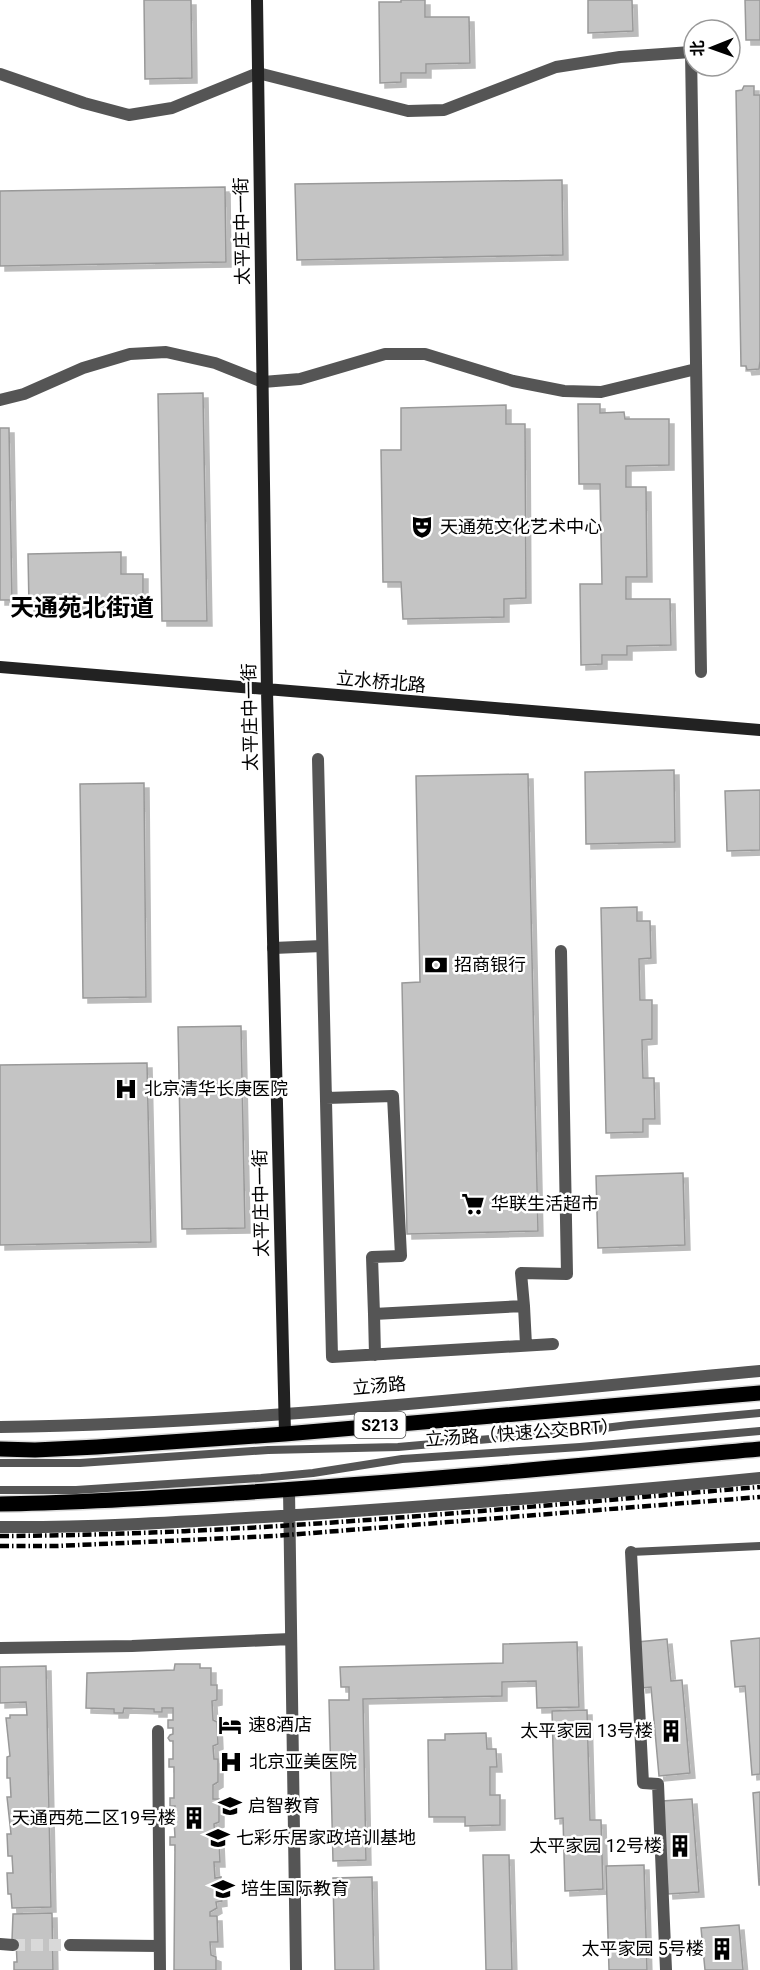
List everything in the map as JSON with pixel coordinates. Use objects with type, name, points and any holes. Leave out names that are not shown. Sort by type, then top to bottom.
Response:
[{"type":"main road","name":"S213","points":[[0,1449],[97,1447],[285,1434],[760,1393]]},
{"type":"main road","points":[[0,1504],[67,1503],[289,1490],[760,1449]]},
{"type":"street","name":"太平庄中一街","points":[[257,0],[267,691],[285,1434]]},
{"type":"street","points":[[0,75],[84,103],[129,115],[172,108],[258,73],[408,111],[444,110],[556,67],[620,57],[691,52],[701,672]]},
{"type":"street","points":[[0,400],[24,394],[83,368],[130,354],[166,352],[215,363],[262,382],[300,379],[385,354],[425,354],[513,381],[564,391],[601,392],[696,369]]},
{"type":"street","name":"立水桥北路","points":[[0,667],[267,691],[760,730]]},
{"type":"street","points":[[318,759],[332,1357],[553,1344]]},
{"type":"street","points":[[273,948],[322,946]]},
{"type":"street","points":[[526,1345],[521,1273],[567,1274],[561,951]]},
{"type":"street","points":[[326,1098],[393,1096],[401,1256],[372,1257],[375,1354]]},
{"type":"street","points":[[374,1314],[524,1306]]},
{"type":"street","name":"立汤路","points":[[0,1427],[102,1426],[284,1414],[760,1371]]},
{"type":"street","points":[[0,1527],[62,1527],[289,1515],[519,1499],[760,1478]]},
{"type":"street","points":[[289,1490],[296,1970]]},
{"type":"street","points":[[632,1552],[643,1783],[658,1784],[666,1970]]},
{"type":"street","points":[[0,1648],[132,1646],[291,1639]]},
{"type":"street","points":[[158,1731],[160,1970]]},
{"type":"street","points":[[0,1944],[13,1945]]},
{"type":"street","points":[[70,1945],[159,1946]]},
{"type":"lane","name":"立汤路（快速公交BRT）","points":[[0,1463],[80,1463],[268,1450],[398,1447],[760,1413]]},
{"type":"lane","name":"立汤路（快速公交BRT）","points":[[0,1490],[76,1490],[261,1478],[313,1473],[402,1459],[579,1447],[760,1431]]},
{"type":"lane","points":[[632,1552],[760,1546]]},
{"type":"building","points":[[144,0],[191,0],[192,78],[145,79]]},
{"type":"building","points":[[401,0],[425,0],[425,17],[469,17],[470,63],[426,64],[426,73],[401,73],[401,82],[380,83],[379,2],[401,2]]},
{"type":"building","points":[[588,0],[632,0],[633,31],[588,33]]},
{"type":"building","points":[[745,0],[760,0],[760,40],[746,40]]},
{"type":"building","points":[[744,86],[754,86],[754,95],[760,95],[760,361],[759,369],[747,370],[746,366],[741,366],[736,91],[742,90]]},
{"type":"building","points":[[562,180],[563,255],[297,260],[295,184]]},
{"type":"building","points":[[225,187],[226,262],[0,266],[0,191]]},
{"type":"building","points":[[203,393],[207,621],[162,621],[158,394]]},
{"type":"building","points":[[578,404],[600,404],[600,413],[624,412],[625,419],[669,419],[669,465],[626,466],[626,487],[646,487],[647,577],[626,577],[626,599],[670,599],[671,645],[627,646],[627,655],[602,655],[602,664],[581,665],[580,584],[602,584],[600,484],[579,484]]},
{"type":"building","points":[[506,405],[506,424],[525,424],[526,598],[504,599],[504,617],[403,619],[401,582],[383,582],[381,450],[401,450],[401,408]]},
{"type":"building","points":[[0,428],[9,428],[12,600],[0,600]]},
{"type":"building","points":[[121,552],[121,574],[143,574],[143,604],[29,606],[28,554]]},
{"type":"building","points":[[674,770],[675,842],[586,844],[585,772]]},
{"type":"building","points":[[528,774],[538,1231],[407,1234],[402,983],[420,982],[416,776]]},
{"type":"building","points":[[144,783],[146,997],[83,998],[80,784]]},
{"type":"building","points":[[760,790],[760,850],[727,851],[725,791]]},
{"type":"building","points":[[637,907],[637,921],[650,921],[651,958],[639,959],[640,1000],[652,1000],[652,1039],[642,1040],[643,1078],[654,1078],[655,1119],[643,1119],[643,1132],[606,1133],[601,908]]},
{"type":"building","points":[[241,1026],[245,1228],[182,1229],[178,1027]]},
{"type":"building","points":[[147,1063],[151,1242],[0,1245],[0,1065]]},
{"type":"building","points":[[683,1173],[685,1245],[598,1248],[596,1176]]},
{"type":"building","points":[[760,1638],[760,1774],[752,1775],[745,1686],[735,1687],[731,1641]]},
{"type":"building","name":"太平家园 13号楼","points":[[667,1639],[671,1681],[682,1680],[690,1773],[659,1776],[651,1687],[641,1688],[637,1642]]},
{"type":"building","points":[[577,1642],[579,1707],[537,1708],[536,1681],[502,1682],[502,1696],[363,1699],[366,1860],[333,1861],[329,1700],[349,1700],[349,1687],[341,1687],[340,1667],[503,1663],[503,1644]]},
{"type":"building","name":"天通西苑二区19号楼","points":[[175,1664],[200,1664],[200,1668],[211,1668],[211,1685],[217,1685],[217,1700],[212,1701],[213,1720],[217,1722],[218,1744],[213,1746],[214,1759],[218,1759],[218,1782],[213,1785],[213,1799],[219,1799],[219,1822],[214,1824],[215,1838],[219,1840],[220,1862],[214,1862],[215,1878],[221,1877],[222,1901],[216,1902],[217,1908],[210,1912],[210,1916],[217,1916],[218,1942],[210,1942],[211,1955],[216,1957],[216,1970],[174,1970],[175,1845],[170,1845],[170,1837],[175,1837],[174,1820],[169,1816],[174,1813],[175,1806],[170,1806],[170,1798],[174,1798],[174,1767],[169,1767],[169,1759],[173,1759],[173,1741],[168,1738],[173,1734],[173,1728],[168,1728],[168,1720],[173,1720],[173,1708],[162,1708],[162,1712],[154,1712],[154,1709],[124,1708],[123,1713],[114,1713],[114,1709],[86,1708],[87,1673],[174,1670]]},
{"type":"building","points":[[46,1666],[51,1907],[12,1908],[11,1894],[8,1894],[7,1873],[13,1873],[12,1856],[8,1856],[7,1834],[11,1834],[7,1797],[11,1797],[10,1778],[7,1778],[7,1757],[10,1756],[6,1718],[10,1718],[10,1715],[27,1715],[26,1702],[0,1703],[0,1667]]},
{"type":"building","points":[[587,1710],[590,1820],[601,1820],[603,1889],[565,1891],[563,1818],[555,1819],[552,1711]]},
{"type":"building","points":[[486,1733],[487,1749],[496,1749],[497,1767],[490,1767],[490,1795],[500,1795],[500,1825],[465,1826],[465,1817],[429,1817],[428,1740],[445,1740],[445,1734]]},
{"type":"building","points":[[760,1792],[760,1885],[759,1885],[753,1793]]},
{"type":"building","name":"太平家园 12号楼","points":[[692,1799],[699,1892],[668,1894],[662,1801]]},
{"type":"building","points":[[483,1855],[509,1855],[512,1970],[486,1970]]},
{"type":"building","points":[[644,1865],[647,1970],[609,1970],[606,1866]]},
{"type":"building","points":[[372,1877],[374,1970],[335,1970],[333,1878]]},
{"type":"building","points":[[52,1913],[53,1970],[14,1970],[14,1962],[17,1962],[16,1940],[12,1940],[13,1914]]},
{"type":"building","name":"太平家园 5号楼","points":[[739,1925],[743,1970],[705,1970],[701,1928]]},
{"type":"tunnel","points":[[13,1945],[70,1945]]},
{"type":"railway","points":[[0,1536],[285,1526],[760,1487]]},
{"type":"railway","points":[[0,1546],[57,1546],[275,1536],[760,1497]]},
{"type":"place","name":"天通苑文化艺术中心","points":[[422,527]]},
{"type":"place","name":"招商银行","points":[[436,965]]},
{"type":"place","name":"北京清华长庚医院","points":[[126,1089]]},
{"type":"place","name":"华联生活超市","points":[[473,1204]]},
{"type":"place","name":"速8酒店","points":[[230,1725]]},
{"type":"place","name":"太平家园 13号楼","points":[[671,1731]]},
{"type":"place","name":"北京亚美医院","points":[[231,1762]]},
{"type":"place","name":"启智教育","points":[[230,1806]]},
{"type":"place","name":"天通西苑二区19号楼","points":[[194,1818]]},
{"type":"place","name":"七彩乐居家政培训基地","points":[[218,1838]]},
{"type":"place","name":"太平家园 12号楼","points":[[680,1846]]},
{"type":"place","name":"培生国际教育","points":[[223,1889]]},
{"type":"place","name":"太平家园 5号楼","points":[[722,1949]]},
{"type":"district","name":"天通苑北街道","points":[[82,608]]}]
